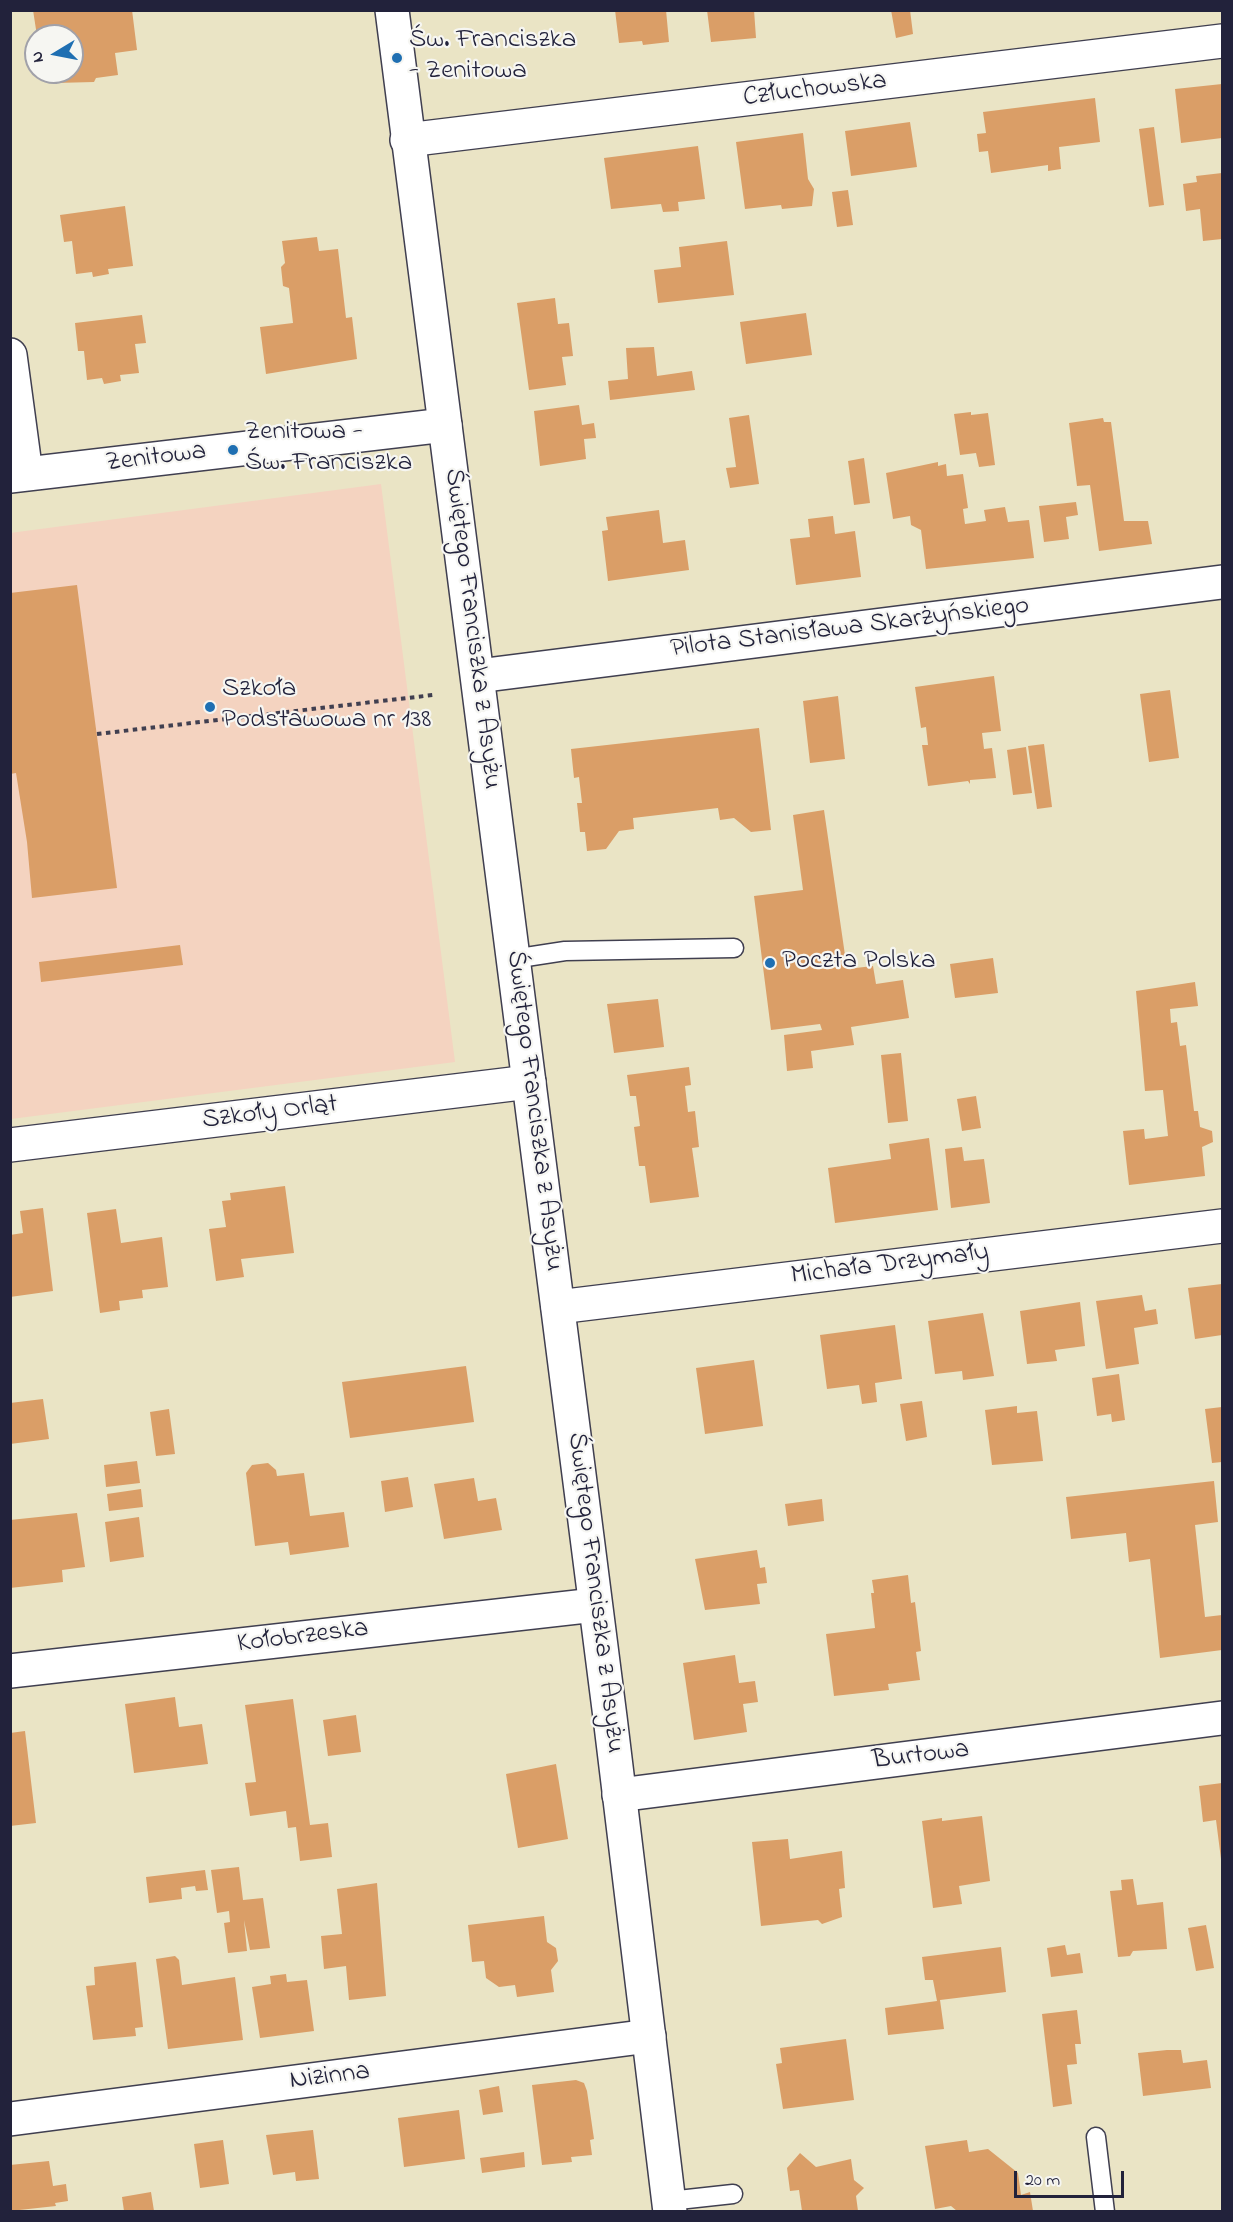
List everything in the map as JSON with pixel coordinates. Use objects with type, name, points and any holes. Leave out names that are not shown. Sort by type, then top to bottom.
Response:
[{"type":"street","name":"Świętego Franciszka z Asyżu","points":[[392,10],[558,1307],[669,2206]]},
{"type":"street","name":"Człuchowska","points":[[407,140],[1222,41]]},
{"type":"street","points":[[10,355],[18,475]]},
{"type":"street","name":"Zenitowa","points":[[18,475],[445,425]]},
{"type":"street","name":"Pilota Stanisława Skarżyńskiego","points":[[478,676],[1222,582]]},
{"type":"street","name":"Szkoły Orląt","points":[[10,1145],[529,1082]]},
{"type":"street","name":"Michała Drzymały","points":[[558,1307],[1222,1226]]},
{"type":"street","name":"Kołobrzeska","points":[[10,1671],[595,1605]]},
{"type":"street","name":"Burtowa","points":[[619,1795],[1222,1718]]},
{"type":"street","name":"Nizinna","points":[[10,2119],[649,2036]]},
{"type":"lane","points":[[513,959],[565,951],[734,948]]},
{"type":"lane","points":[[1096,2137],[1105,2211]]},
{"type":"lane","points":[[669,2206],[733,2194]]},
{"type":"path","points":[[97,734],[433,695]]},
{"type":"shaded area","name":"Szkoła Podstawowa nr 138","points":[[381,484],[455,1062],[11,1119],[10,533]]},
{"type":"building","points":[[33,10],[132,10],[137,50],[115,53],[118,75],[96,78],[94,82],[84,82],[84,24],[35,24]]},
{"type":"building","points":[[615,10],[666,10],[669,42],[643,45],[642,41],[619,43]]},
{"type":"building","points":[[707,10],[754,10],[756,38],[711,42]]},
{"type":"building","points":[[891,10],[910,10],[913,34],[896,38]]},
{"type":"building","points":[[1222,84],[1222,138],[1181,143],[1175,89]]},
{"type":"building","points":[[1095,98],[1100,142],[1059,147],[1061,169],[1048,171],[1048,165],[991,173],[988,151],[979,152],[977,134],[986,133],[983,112]]},
{"type":"building","points":[[910,122],[917,167],[851,176],[845,131]]},
{"type":"building","points":[[1154,127],[1164,205],[1149,207],[1139,129]]},
{"type":"building","points":[[803,133],[808,179],[814,189],[812,206],[782,209],[781,205],[745,209],[736,142]]},
{"type":"building","points":[[698,146],[705,199],[678,202],[679,211],[663,212],[661,204],[611,209],[604,158]]},
{"type":"building","points":[[1222,173],[1222,239],[1203,241],[1200,209],[1186,211],[1183,184],[1197,182],[1196,176]]},
{"type":"building","points":[[848,190],[853,225],[837,227],[832,192]]},
{"type":"building","points":[[125,206],[133,266],[108,269],[109,274],[93,277],[92,272],[76,274],[72,241],[64,242],[60,215]]},
{"type":"building","points":[[317,237],[319,251],[338,249],[346,318],[352,317],[357,359],[266,374],[260,327],[293,323],[289,288],[283,286],[281,267],[285,263],[282,241]]},
{"type":"building","points":[[727,241],[734,295],[658,303],[654,270],[681,267],[679,247]]},
{"type":"building","points":[[555,298],[558,324],[569,323],[573,356],[562,357],[566,385],[529,390],[517,303]]},
{"type":"building","points":[[806,313],[812,355],[746,364],[740,322]]},
{"type":"building","points":[[142,315],[146,343],[135,344],[139,373],[120,375],[121,381],[104,384],[102,378],[87,380],[84,351],[78,351],[75,323]]},
{"type":"building","points":[[654,347],[657,376],[692,371],[695,390],[610,400],[608,381],[628,379],[626,348]]},
{"type":"building","points":[[579,405],[582,425],[594,423],[596,438],[584,439],[586,459],[540,466],[534,411]]},
{"type":"building","points":[[971,412],[971,415],[988,413],[995,465],[979,467],[976,453],[960,455],[954,414]]},
{"type":"building","points":[[749,415],[759,484],[730,488],[726,468],[736,467],[729,418]]},
{"type":"building","points":[[1103,418],[1104,422],[1111,422],[1124,521],[1148,521],[1152,544],[1099,551],[1090,485],[1077,486],[1069,423]]},
{"type":"building","points":[[864,458],[870,503],[854,505],[848,461]]},
{"type":"building","points":[[938,462],[938,466],[946,464],[947,476],[963,474],[968,508],[963,509],[965,524],[986,521],[984,510],[1005,507],[1008,522],[1029,520],[1034,558],[926,569],[921,530],[911,525],[910,516],[893,519],[886,473]]},
{"type":"building","points":[[1076,502],[1078,515],[1066,517],[1069,539],[1044,542],[1039,506]]},
{"type":"building","points":[[659,510],[663,543],[685,540],[689,570],[608,581],[602,531],[608,530],[606,517]]},
{"type":"building","points":[[833,516],[835,534],[855,531],[861,577],[796,585],[790,539],[810,537],[808,519]]},
{"type":"building","points":[[77,585],[117,888],[32,898],[27,842],[16,773],[10,774],[10,593]]},
{"type":"building","points":[[994,676],[1001,731],[982,733],[984,749],[992,748],[996,778],[970,780],[970,784],[968,781],[928,786],[922,745],[928,745],[926,727],[921,728],[915,687]]},
{"type":"building","points":[[1170,690],[1179,758],[1149,762],[1140,694]]},
{"type":"building","points":[[838,696],[845,759],[810,763],[803,701]]},
{"type":"building","points":[[759,728],[771,830],[751,832],[734,818],[720,820],[718,808],[633,818],[634,829],[619,831],[606,849],[587,851],[585,832],[580,832],[577,803],[582,803],[579,777],[574,778],[571,749]]},
{"type":"building","points":[[1044,744],[1052,807],[1037,809],[1028,746]]},
{"type":"building","points":[[1026,747],[1032,793],[1013,795],[1007,750]]},
{"type":"building","points":[[824,810],[847,969],[873,966],[876,984],[903,980],[909,1018],[851,1027],[854,1045],[811,1051],[813,1068],[787,1071],[784,1035],[822,1030],[820,1024],[771,1030],[754,896],[803,890],[793,815]]},
{"type":"building","points":[[180,945],[183,965],[41,982],[39,962]]},
{"type":"building","points":[[993,958],[998,993],[955,998],[950,964]]},
{"type":"building","points":[[1195,982],[1198,1006],[1170,1009],[1171,1023],[1177,1022],[1180,1046],[1186,1045],[1194,1111],[1198,1111],[1200,1127],[1212,1131],[1213,1142],[1202,1147],[1205,1176],[1129,1185],[1123,1131],[1144,1129],[1145,1139],[1168,1136],[1163,1090],[1145,1091],[1136,991]]},
{"type":"building","points":[[658,999],[664,1047],[614,1053],[607,1004]]},
{"type":"building","points":[[901,1053],[908,1121],[888,1123],[881,1055]]},
{"type":"building","points":[[689,1067],[691,1085],[685,1086],[688,1112],[695,1111],[699,1147],[692,1148],[699,1197],[650,1203],[645,1166],[639,1166],[634,1127],[640,1126],[636,1096],[630,1096],[627,1075]]},
{"type":"building","points":[[976,1096],[981,1128],[962,1131],[957,1099]]},
{"type":"building","points":[[929,1138],[938,1210],[835,1223],[828,1168],[891,1159],[889,1144]]},
{"type":"building","points":[[962,1147],[964,1161],[984,1159],[990,1203],[951,1208],[945,1149]]},
{"type":"building","points":[[285,1186],[294,1253],[241,1259],[244,1277],[216,1281],[209,1229],[226,1227],[222,1201],[231,1200],[230,1193]]},
{"type":"building","points":[[43,1208],[53,1291],[10,1297],[10,1235],[23,1233],[20,1211]]},
{"type":"building","points":[[116,1209],[121,1243],[162,1237],[168,1287],[142,1290],[143,1298],[119,1301],[120,1310],[100,1313],[87,1213]]},
{"type":"building","points":[[1222,1284],[1222,1335],[1195,1339],[1188,1288]]},
{"type":"building","points":[[1142,1295],[1145,1311],[1156,1309],[1158,1324],[1134,1328],[1139,1364],[1106,1369],[1096,1301]]},
{"type":"building","points":[[1080,1302],[1085,1346],[1055,1350],[1057,1361],[1027,1364],[1020,1311]]},
{"type":"building","points":[[983,1313],[994,1376],[963,1380],[962,1371],[935,1374],[928,1321]]},
{"type":"building","points":[[895,1325],[902,1379],[875,1383],[877,1402],[862,1404],[859,1385],[827,1389],[820,1335]]},
{"type":"building","points":[[754,1360],[763,1426],[705,1434],[696,1368]]},
{"type":"building","points":[[466,1366],[474,1422],[350,1438],[342,1382]]},
{"type":"building","points":[[1119,1374],[1125,1420],[1112,1422],[1111,1414],[1097,1416],[1092,1378]]},
{"type":"building","points":[[43,1399],[49,1439],[10,1444],[10,1403]]},
{"type":"building","points":[[922,1401],[927,1437],[906,1441],[900,1404]]},
{"type":"building","points":[[1017,1406],[1017,1413],[1037,1411],[1043,1461],[992,1465],[985,1410]]},
{"type":"building","points":[[1222,1407],[1222,1462],[1212,1463],[1205,1409]]},
{"type":"building","points":[[169,1409],[175,1454],[156,1456],[150,1412]]},
{"type":"building","points":[[137,1461],[140,1483],[106,1487],[104,1465]]},
{"type":"building","points":[[268,1463],[276,1470],[277,1476],[304,1473],[310,1516],[344,1512],[349,1547],[290,1555],[288,1542],[255,1546],[246,1473],[252,1465]]},
{"type":"building","points":[[408,1477],[413,1507],[385,1512],[381,1481]]},
{"type":"building","points":[[474,1478],[478,1501],[496,1498],[502,1530],[444,1539],[434,1484]]},
{"type":"building","points":[[1214,1481],[1218,1522],[1195,1525],[1205,1617],[1222,1615],[1222,1650],[1160,1658],[1150,1559],[1129,1562],[1126,1533],[1071,1539],[1066,1497]]},
{"type":"building","points":[[141,1489],[143,1507],[109,1511],[107,1494]]},
{"type":"building","points":[[822,1499],[824,1521],[788,1526],[785,1504]]},
{"type":"building","points":[[77,1513],[85,1567],[62,1570],[63,1582],[10,1588],[10,1520]]},
{"type":"building","points":[[139,1517],[144,1557],[110,1562],[105,1522]]},
{"type":"building","points":[[757,1550],[760,1568],[765,1567],[767,1583],[757,1584],[760,1604],[705,1610],[695,1559]]},
{"type":"building","points":[[908,1575],[911,1603],[915,1602],[921,1651],[916,1652],[920,1680],[888,1684],[889,1690],[834,1696],[826,1634],[875,1628],[871,1593],[874,1593],[872,1580]]},
{"type":"building","points":[[735,1655],[739,1683],[755,1681],[758,1702],[743,1704],[747,1732],[694,1740],[683,1663]]},
{"type":"building","points":[[175,1697],[179,1727],[202,1724],[208,1764],[134,1773],[125,1704]]},
{"type":"building","points":[[293,1699],[310,1825],[328,1823],[332,1857],[300,1861],[296,1827],[288,1828],[286,1811],[250,1816],[245,1783],[256,1782],[245,1705]]},
{"type":"building","points":[[356,1715],[361,1752],[328,1756],[323,1720]]},
{"type":"building","points":[[25,1731],[36,1823],[10,1826],[10,1733]]},
{"type":"building","points":[[556,1764],[568,1839],[518,1848],[506,1774]]},
{"type":"building","points":[[1222,1783],[1221,1859],[1216,1820],[1203,1822],[1199,1786]]},
{"type":"building","points":[[982,1816],[990,1881],[959,1886],[962,1904],[933,1908],[922,1821]]},
{"type":"building","points":[[788,1839],[790,1859],[842,1851],[845,1888],[839,1889],[842,1917],[822,1924],[818,1920],[761,1926],[752,1842]]},
{"type":"building","points":[[239,1867],[243,1900],[263,1898],[270,1948],[250,1950],[244,1920],[247,1951],[228,1953],[224,1923],[230,1922],[229,1911],[217,1913],[211,1870]]},
{"type":"building","points":[[205,1870],[208,1890],[196,1891],[195,1886],[181,1888],[182,1899],[149,1903],[146,1877]]},
{"type":"building","points":[[1133,1879],[1137,1905],[1163,1902],[1167,1949],[1133,1951],[1130,1956],[1118,1957],[1110,1891],[1122,1890],[1121,1880]]},
{"type":"building","points":[[377,1883],[386,1996],[349,2000],[346,1966],[324,1969],[321,1936],[342,1934],[337,1889]]},
{"type":"building","points":[[544,1916],[547,1942],[556,1948],[558,1961],[551,1970],[554,1992],[517,1997],[515,1985],[499,1987],[486,1978],[484,1961],[472,1962],[468,1925]]},
{"type":"building","points":[[1206,1925],[1214,1968],[1196,1971],[1188,1928]]},
{"type":"building","points":[[1065,1945],[1067,1955],[1080,1953],[1083,1973],[1051,1977],[1047,1948]]},
{"type":"building","points":[[1001,1947],[1006,1992],[940,2000],[944,2029],[888,2035],[885,2008],[937,2001],[933,1980],[925,1980],[922,1957]]},
{"type":"building","points":[[175,1956],[179,1960],[182,1985],[235,1977],[243,2040],[168,2049],[156,1959]]},
{"type":"building","points":[[136,1962],[143,2027],[135,2028],[136,2036],[93,2040],[86,1986],[95,1985],[94,1967]]},
{"type":"building","points":[[286,1974],[287,1982],[307,1980],[314,2031],[260,2038],[252,1987],[271,1984],[270,1976]]},
{"type":"building","points":[[1077,2010],[1081,2044],[1075,2044],[1077,2064],[1067,2065],[1072,2104],[1053,2107],[1042,2014]]},
{"type":"building","points":[[846,2039],[854,2100],[783,2109],[776,2064],[782,2063],[780,2048]]},
{"type":"building","points":[[1181,2050],[1183,2063],[1207,2060],[1211,2088],[1143,2096],[1138,2053]]},
{"type":"building","points":[[576,2080],[584,2083],[587,2091],[594,2139],[590,2140],[592,2155],[571,2157],[572,2162],[542,2165],[532,2085]]},
{"type":"building","points":[[499,2086],[503,2112],[483,2115],[479,2090]]},
{"type":"building","points":[[459,2110],[465,2159],[404,2167],[398,2118]]},
{"type":"building","points":[[313,2130],[319,2179],[296,2181],[295,2172],[273,2175],[266,2135]]},
{"type":"building","points":[[223,2140],[229,2184],[200,2188],[194,2144]]},
{"type":"building","points":[[967,2140],[969,2152],[988,2149],[1018,2173],[1021,2195],[1030,2192],[1033,2211],[957,2211],[951,2206],[935,2209],[925,2146]]},
{"type":"building","points":[[524,2152],[525,2167],[482,2173],[480,2158]]},
{"type":"building","points":[[800,2153],[816,2167],[851,2159],[854,2180],[864,2188],[856,2196],[858,2211],[802,2211],[799,2190],[790,2191],[787,2168]]},
{"type":"building","points":[[49,2161],[53,2186],[66,2184],[68,2201],[55,2203],[56,2206],[10,2211],[10,2165]]},
{"type":"building","points":[[151,2192],[154,2211],[124,2211],[122,2197]]},
{"type":"place","name":"Św. Franciszka - Zenitowa","points":[[397,58]]},
{"type":"place","name":"Zenitowa - Św. Franciszka","points":[[233,450]]},
{"type":"place","name":"Szkoła Podstawowa nr 138","points":[[210,707]]},
{"type":"place","name":"Poczta Polska","points":[[770,963]]}]
